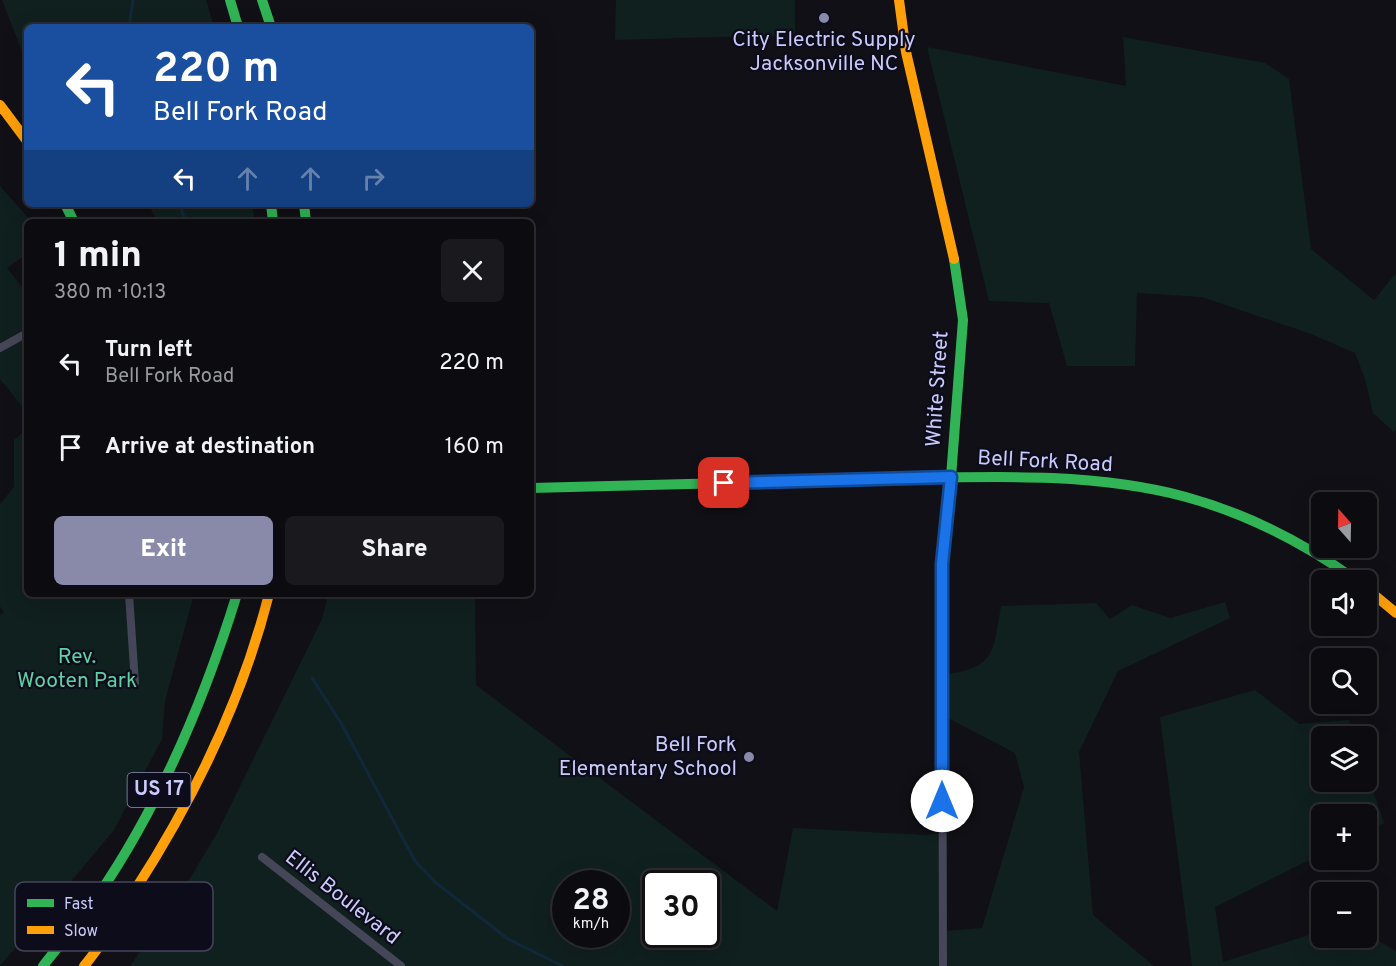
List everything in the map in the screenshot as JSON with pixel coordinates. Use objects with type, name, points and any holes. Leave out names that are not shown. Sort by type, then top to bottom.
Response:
[{"type":"main road","points":[[230,0],[237,24]]},
{"type":"main road","points":[[262,0],[271,24]]},
{"type":"main road","points":[[270,0],[272,24]]},
{"type":"main road","name":"White Street","points":[[899,0],[906,52],[955,261],[963,320],[951,477]]},
{"type":"main road","points":[[0,105],[24,137]]},
{"type":"main road","name":"Bell Fork Road","points":[[534,488],[951,477],[1125,485],[1204,503],[1270,528],[1328,559],[1343,570]]},
{"type":"main road","name":"US 17","points":[[106,882],[144,820],[190,726],[218,657],[236,597]]},
{"type":"main road","name":"US 17","points":[[141,882],[202,777],[237,700],[268,597]]},
{"type":"main road","points":[[1377,597],[1396,613]]},
{"type":"main road","name":"US 17","points":[[43,966],[55,951]]},
{"type":"main road","name":"US 17","points":[[84,966],[94,951]]},
{"type":"street","points":[[0,348],[24,335]]},
{"type":"street","name":"White Street","points":[[943,966],[942,564],[951,477]]},
{"type":"street","points":[[129,597],[135,683]]},
{"type":"street","name":"Ellis Boulevard","points":[[262,858],[401,966]]},
{"type":"green space","points":[[2,0],[206,0],[213,24],[24,24],[24,56]]},
{"type":"green space","points":[[616,0],[795,0],[795,35],[615,40]]},
{"type":"green space","points":[[1123,37],[1265,63],[1289,79],[1311,249],[1374,300],[1396,273],[1396,429],[1394,432],[1373,413],[1365,379],[1355,353],[1311,334],[1202,297],[1137,293],[1135,366],[1067,366],[1049,303],[989,301],[927,47],[1126,86]]},
{"type":"green space","points":[[0,186],[29,219],[24,219],[24,256],[7,268],[24,289],[24,408],[0,379]]},
{"type":"green space","points":[[150,207],[252,207],[254,219],[156,219]]},
{"type":"green space","name":"Rev. Wooten Park","points":[[24,432],[24,597],[193,597],[165,701],[162,739],[114,830],[70,882],[15,882],[15,948],[0,966],[0,615],[4,612],[0,607],[0,504],[14,487],[14,440]]},
{"type":"green space","points":[[327,597],[475,597],[476,685],[777,911],[793,828],[925,835],[943,833],[945,931],[982,928],[1024,787],[1015,753],[942,715],[942,675],[972,668],[982,663],[988,656],[996,636],[1001,606],[1096,603],[1110,619],[1132,605],[1170,618],[1225,602],[1230,618],[1118,671],[1079,752],[1093,915],[1154,966],[130,966],[140,951],[213,951],[213,882],[187,882],[217,833],[322,619]]},
{"type":"green space","points":[[1255,690],[1299,724],[1349,720],[1351,726],[1311,726],[1311,792],[1374,792],[1384,823],[1377,827],[1377,804],[1311,804],[1311,859],[1215,907],[1223,962],[1311,934],[1311,948],[1377,948],[1377,940],[1396,951],[1396,966],[1192,966],[1160,717]]},
{"type":"waterway","points":[[129,24],[133,0]]},
{"type":"waterway","points":[[180,207],[185,219]]},
{"type":"waterway","points":[[312,678],[341,723],[415,861],[435,882],[508,939],[563,966]]},
{"type":"traffic: fast","points":[[230,0],[237,24]]},
{"type":"traffic: fast","points":[[262,0],[270,24]]},
{"type":"traffic: fast","points":[[66,207],[72,219]]},
{"type":"traffic: fast","points":[[271,207],[273,219]]},
{"type":"traffic: fast","points":[[304,207],[306,219]]},
{"type":"traffic: fast","points":[[951,477],[963,320],[954,259]]},
{"type":"traffic: fast","points":[[534,488],[997,477],[1074,479],[1149,489],[1209,504],[1275,531],[1341,570]]},
{"type":"traffic: fast","points":[[107,882],[141,826],[178,751],[210,674],[236,597]]},
{"type":"traffic: fast","points":[[43,966],[55,951]]},
{"type":"traffic: slow","points":[[899,0],[906,52],[954,259]]},
{"type":"traffic: slow","points":[[0,105],[24,137]]},
{"type":"traffic: slow","points":[[140,882],[197,784],[231,710],[258,634],[268,597]]},
{"type":"traffic: slow","points":[[1377,597],[1396,613]]},
{"type":"traffic: slow","points":[[84,966],[95,951]]},
{"type":"place","name":"City Electric Supply Jacksonville NC","points":[[824,18]]},
{"type":"place","name":"Bell Fork Elementary School","points":[[749,757]]},
{"type":"route","points":[[724,483],[951,477],[942,564],[942,801]]}]
